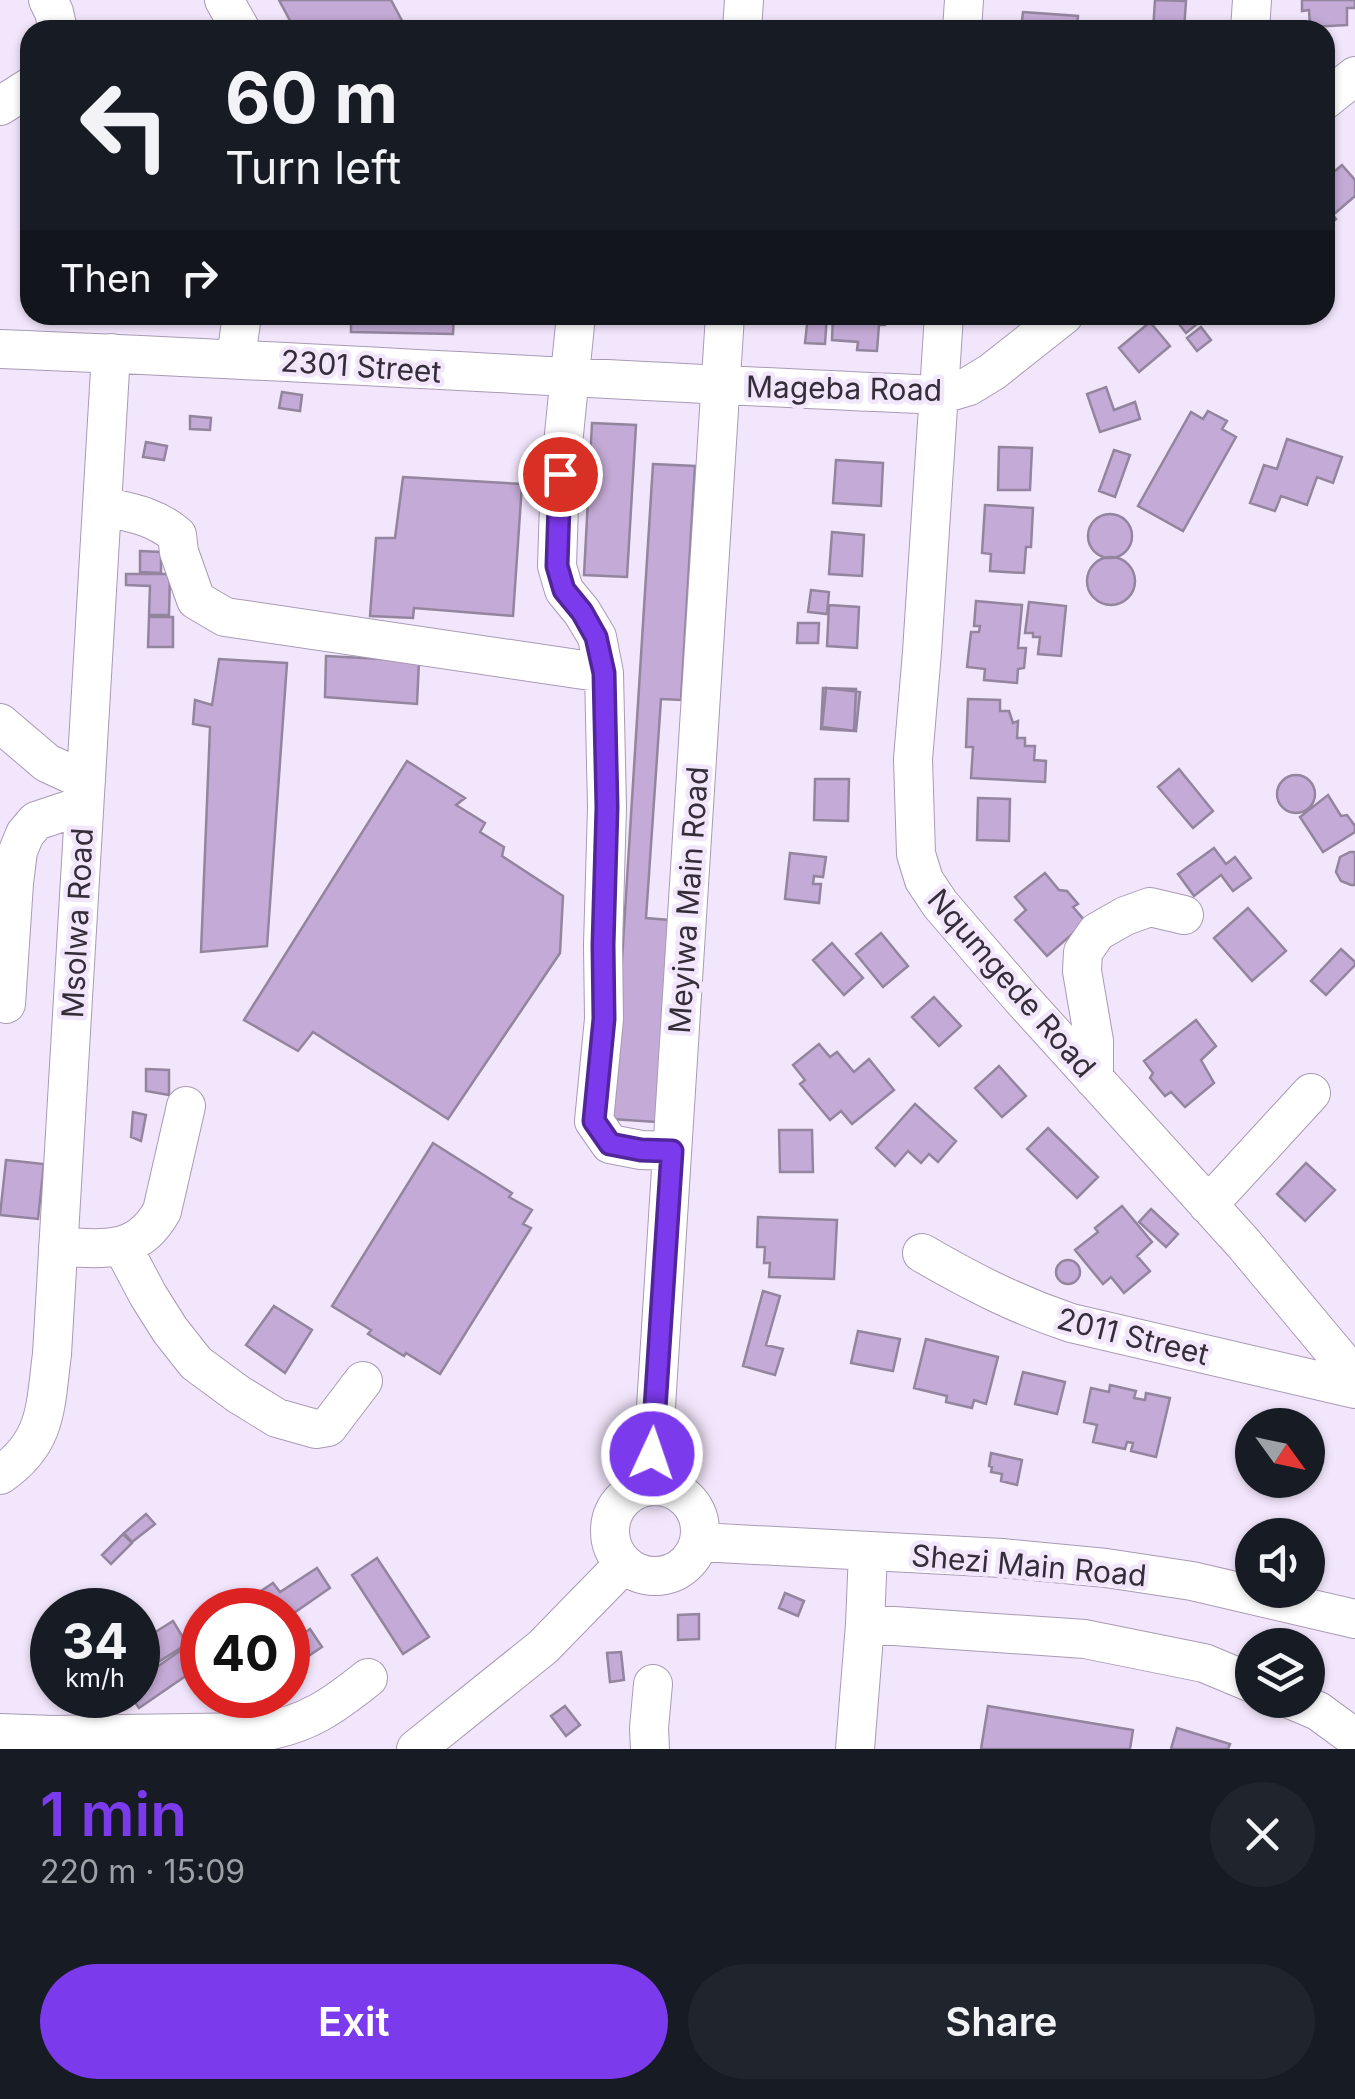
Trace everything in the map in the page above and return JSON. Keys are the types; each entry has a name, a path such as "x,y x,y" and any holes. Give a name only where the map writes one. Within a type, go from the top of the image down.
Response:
{"street":[{"path":"1335,92 1355,76"},
{"path":"236,358 241,325"},
{"path":"575,325 560,474 557,566 564,590 596,637 604,673 604,1019 594,1121 610,1144 672,1151"},
{"name":"Meyiwa Main Road","path":"651,1486 724,325"},
{"name":"Nqumgede Road","path":"943,325 912,759 916,854 924,880 940,904 1355,1377"},
{"name":"Mageba Road","path":"721,386 939,396 969,386 992,372 1051,325"},
{"name":"2301 Street","path":"0,349 236,358 721,386"},
{"name":"Msolwa Road","path":"0,1475 25,1456 40,1430 52,1354 112,353"},
{"path":"102,506 162,522 176,535 196,600 225,617 604,673"},
{"path":"0,723 85,793 36,821 24,834 18,850 6,1004"},
{"path":"1094,1079 1094,1041 1082,970 1083,952 1097,932 1150,906 1184,915"},
{"path":"1208,1205 1311,1093"},
{"path":"58,1247 122,1246 140,1239 154,1227 162,1212 186,1106"},
{"path":"122,1246 170,1330 196,1363 277,1418 316,1430 328,1427 364,1381"},
{"name":"2011 Street","path":"922,1253 982,1287 1056,1318 1355,1389"},
{"path":"651,1486 665,1486 690,1501 700,1528 692,1556 682,1567 653,1576 624,1564 611,1538 610,1524 624,1498 651,1486"},
{"name":"Shezi Main Road","path":"698,1542 1002,1558 1106,1568 1192,1582 1355,1619"},
{"path":"856,1749 868,1552"},
{"path":"416,1749 543,1646 624,1564"},
{"path":"866,1624 1084,1639 1204,1663 1235,1677"},
{"path":"0,1733 53,1736 262,1732 287,1728 311,1718 368,1678"},
{"path":"650,1749 654,1684"},
{"path":"1325,1715 1355,1738"}],"building":[{"path":"279,0 391,0 402,20 290,20"},
{"path":"1155,0 1186,1 1185,20 1154,20"},
{"path":"1302,0 1355,0 1355,8 1347,8 1347,25 1335,26 1335,20 1310,20 1309,10 1302,11"},
{"path":"1023,12 1078,16 1078,20 1022,20"},
{"path":"1342,165 1355,180 1355,196 1335,213 1335,171"},
{"path":"351,325 453,325 453,334 351,332"},
{"path":"807,325 826,325 825,344 805,343"},
{"path":"833,325 879,325 877,351 857,350 858,342 832,340"},
{"path":"1146,325 1152,325 1170,346 1139,372 1119,348"},
{"path":"1180,325 1196,325 1186,333"},
{"path":"1201,327 1211,340 1197,351 1187,338"},
{"path":"1106,387 1114,410 1135,402 1140,419 1100,432 1087,394"},
{"path":"282,392 302,395 300,411 279,408"},
{"path":"1208,411 1227,421 1222,429 1236,437 1183,531 1138,506 1191,412 1203,419"},
{"path":"190,416 211,418 210,430 190,429"},
{"path":"592,423 636,425 627,577 584,575"},
{"path":"1287,439 1342,457 1333,483 1317,477 1307,505 1281,496 1275,511 1250,503 1264,465 1277,469"},
{"path":"146,442 167,446 164,460 143,457"},
{"path":"999,447 1032,448 1030,490 998,490"},
{"path":"1114,450 1130,455 1115,497 1099,491"},
{"path":"836,460 883,463 881,506 833,503"},
{"path":"653,464 695,466 681,700 661,699 646,918 669,920 656,1122 612,1119"},
{"path":"403,477 522,484 513,616 414,608 413,618 370,616 376,538 395,538"},
{"path":"985,505 1033,508 1031,547 1026,547 1024,573 990,571 991,554 982,553"},
{"path":"1110,514 1126,520 1132,536 1126,552 1110,558 1094,552 1088,536 1094,520"},
{"path":"832,532 864,535 862,576 829,574"},
{"path":"140,551 161,552 161,573 140,572"},
{"path":"1111,557 1128,564 1135,581 1128,598 1111,605 1094,598 1087,581 1094,564"},
{"path":"126,574 170,574 169,615 149,615 150,586 126,585"},
{"path":"811,590 829,592 827,614 808,612"},
{"path":"976,601 1022,605 1018,648 1026,648 1024,668 1018,669 1017,683 984,680 985,669 967,667 971,632 979,632 980,626 974,626"},
{"path":"1029,602 1066,606 1061,656 1038,654 1040,637 1025,633"},
{"path":"829,605 859,607 857,648 827,646"},
{"path":"149,617 173,617 173,647 148,647"},
{"path":"798,623 819,623 818,643 797,643"},
{"path":"326,656 419,661 417,704 325,697"},
{"path":"219,659 287,663 267,946 201,952 210,727 193,724 195,700 212,705"},
{"path":"823,688 856,689 854,731 821,729"},
{"path":"826,688 860,692 856,731 822,727"},
{"path":"968,699 1000,700 1000,711 1009,711 1013,723 1018,721 1017,738 1025,738 1025,746 1035,746 1034,760 1046,761 1045,782 971,778 973,747 966,747"},
{"path":"407,761 465,798 456,805 485,823 480,832 504,847 502,856 563,896 560,953 448,1119 313,1032 298,1051 244,1020"},
{"path":"1179,769 1213,811 1193,828 1158,787"},
{"path":"1296,775 1309,781 1315,794 1309,807 1296,813 1283,807 1277,794 1283,781"},
{"path":"815,779 849,779 848,821 814,820"},
{"path":"1328,795 1341,816 1347,815 1355,832 1323,852 1300,817"},
{"path":"978,798 1010,799 1009,841 977,840"},
{"path":"1214,848 1226,864 1235,857 1251,878 1233,891 1221,875 1194,896 1178,874"},
{"path":"1355,852 1355,885 1341,881 1336,872 1340,857"},
{"path":"790,853 826,857 823,877 814,876 813,884 821,884 819,903 785,899"},
{"path":"1045,873 1078,904 1073,907 1086,922 1047,956 1015,920 1026,910 1015,897"},
{"path":"1248,908 1286,951 1252,981 1214,938"},
{"path":"881,933 908,966 883,987 856,954"},
{"path":"832,943 863,978 844,995 813,960"},
{"path":"1341,949 1355,965 1326,995 1311,981"},
{"path":"934,997 961,1026 939,1046 912,1017"},
{"path":"1196,1020 1216,1046 1201,1060 1214,1083 1185,1107 1171,1092 1165,1096 1150,1078 1153,1073 1144,1061"},
{"path":"819,1044 830,1057 837,1052 854,1072 869,1059 894,1090 852,1124 841,1111 830,1120 800,1084 805,1080 793,1065"},
{"path":"999,1066 1026,1096 1002,1117 975,1088"},
{"path":"146,1069 169,1070 169,1095 146,1091"},
{"path":"915,1104 956,1141 938,1162 929,1154 921,1163 908,1151 895,1166 876,1148"},
{"path":"133,1112 146,1115 141,1141 131,1137"},
{"path":"1048,1128 1098,1177 1077,1198 1027,1149"},
{"path":"779,1130 812,1130 813,1172 780,1172"},
{"path":"433,1143 532,1210 523,1224 531,1228 440,1374 368,1334 371,1330 332,1306"},
{"path":"6,1160 44,1164 38,1219 0,1215"},
{"path":"1306,1163 1335,1190 1305,1221 1277,1194"},
{"path":"1122,1206 1152,1242 1137,1256 1150,1271 1124,1293 1111,1277 1103,1284 1075,1250"},
{"path":"1151,1209 1178,1234 1166,1247 1139,1222"},
{"path":"758,1217 837,1220 834,1279 769,1277 770,1263 764,1263 765,1247 757,1247"},
{"path":"1068,1260 1080,1272 1068,1284 1056,1272"},
{"path":"763,1291 780,1296 766,1345 783,1349 775,1375 743,1366"},
{"path":"274,1306 312,1330 285,1373 246,1345"},
{"path":"858,1331 900,1339 893,1371 851,1363"},
{"path":"926,1339 998,1357 986,1404 974,1400 972,1408 946,1402 947,1396 914,1388"},
{"path":"1023,1372 1065,1382 1057,1414 1015,1404"},
{"path":"1110,1385 1136,1391 1134,1398 1145,1400 1146,1393 1170,1398 1156,1457 1131,1451 1133,1443 1127,1442 1125,1449 1093,1442 1097,1425 1084,1422 1091,1388 1109,1392"},
{"path":"991,1453 1022,1460 1017,1485 1001,1481 1002,1474 991,1472"},
{"path":"146,1514 155,1524 132,1542 124,1533"},
{"path":"123,1534 132,1543 111,1564 102,1555"},
{"path":"377,1558 429,1637 403,1654 352,1575"},
{"path":"317,1568 330,1588 310,1602 310,1588 286,1588"},
{"path":"785,1593 804,1601 798,1616 779,1608"},
{"path":"699,1614 699,1639 678,1640 678,1615"},
{"path":"173,1621 180,1632 180,1648 160,1661 160,1629"},
{"path":"310,1629 322,1647 310,1655"},
{"path":"180,1651 180,1680 160,1694 160,1665"},
{"path":"621,1652 624,1680 610,1682 607,1653"},
{"path":"565,1706 580,1725 566,1736 551,1716"},
{"path":"988,1706 1133,1730 1130,1749 981,1749"},
{"path":"1177,1728 1230,1744 1228,1749 1171,1749"}],"route":[{"path":"560,474 557,566 564,590 596,637 604,673 604,1019 594,1121 610,1144 672,1151 652,1454"}]}
